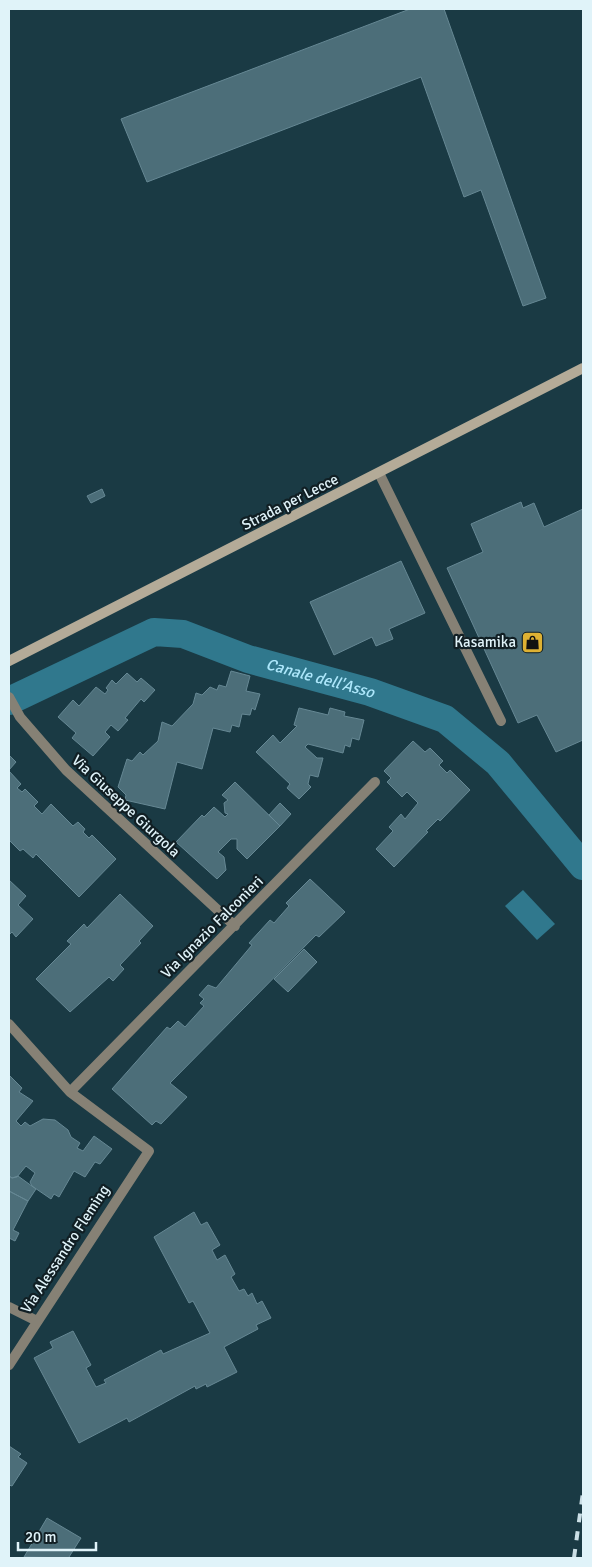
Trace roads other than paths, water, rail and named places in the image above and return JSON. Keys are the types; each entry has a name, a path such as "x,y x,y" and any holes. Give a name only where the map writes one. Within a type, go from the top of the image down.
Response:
{"main road":[{"name":"Strada per Lecce","path":"9,661 583,368"}],"street":[{"path":"379,473 501,721"},
{"name":"Via Giuseppe Giurgola","path":"9,697 20,717 66,770 235,926"},
{"name":"Via Ignazio Falconieri","path":"70,1092 235,926 374,782"},
{"path":"9,1024 70,1092"},
{"name":"Via Alessandro Fleming","path":"9,1365 149,1151 70,1092"},
{"path":"9,1307 37,1321"}],"water":[{"path":"523,890 555,924 537,940 505,906"}],"waterway":[{"name":"Canale dell'Asso","path":"9,701 154,632 183,634 248,659 370,692 445,719 498,763 583,866"}],"railway":[{"path":"574,1558 583,1492"}],"place":[{"name":"Kasamika","path":"532,642"}]}
